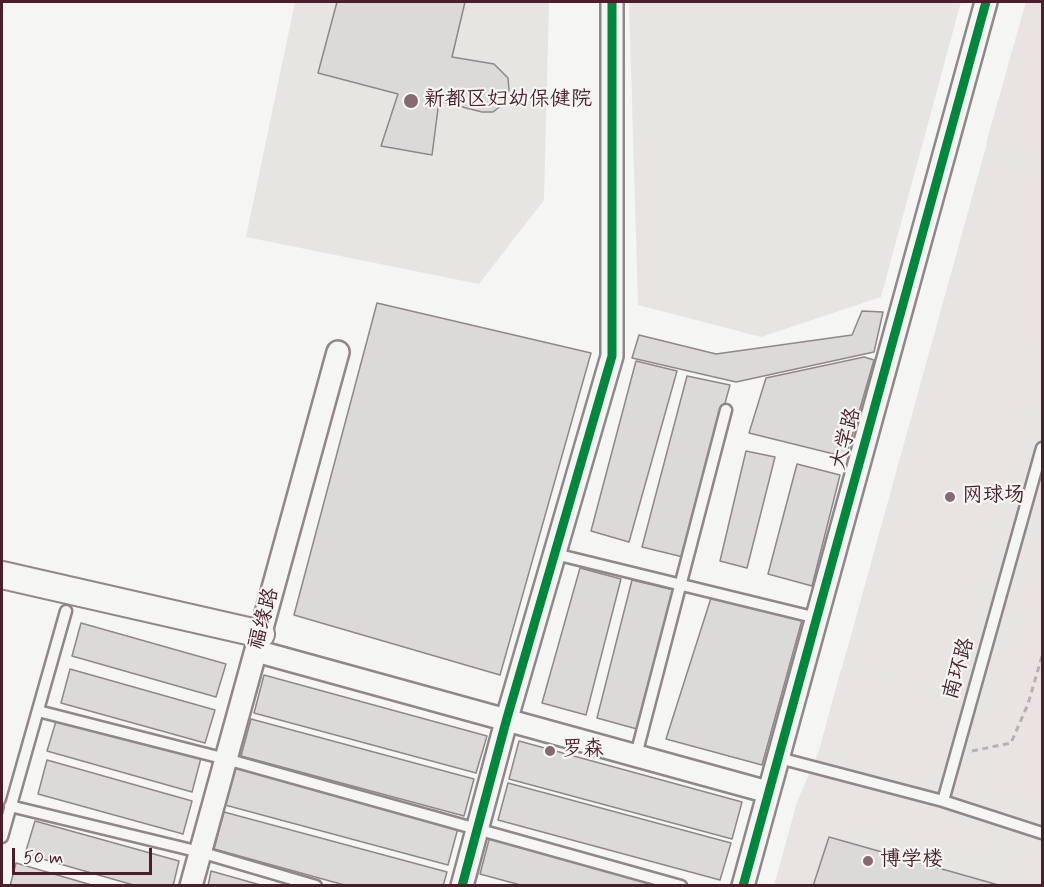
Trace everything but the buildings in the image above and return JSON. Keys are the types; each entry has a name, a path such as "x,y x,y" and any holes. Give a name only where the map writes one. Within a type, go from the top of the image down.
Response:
{"street":[{"path":"462,885 507,718 612,356 612,2"},
{"name":"大学路","path":"743,885 986,2"},
{"name":"福缘路","path":"191,885 338,352"},
{"path":"2,575 258,642 636,756 768,792"}],"lane":[{"path":"636,756 726,410"},
{"name":"南环路","path":"943,801 1042,448"},
{"path":"555,554 817,618"},
{"path":"2,837 66,611"},
{"path":"38,711 226,759 681,885"},
{"path":"778,758 943,801 1042,833"},
{"path":"10,806 200,852 316,885"}],"path":[{"path":"956,754 1011,743 1028,704 1042,656"}],"shaded area":[{"name":"新都区妇幼保健院","path":"295,2 549,2 544,200 479,284 246,237"},
{"path":"629,2 961,2 881,297 761,337 638,305"},
{"path":"1026,2 1042,2 1042,885 774,886 797,802 819,751"},
{"path":"1026,2 1042,2 1042,157 986,143"},
{"name":"网球场","path":"989,163 1042,177 1042,328 943,692 860,665"},
{"path":"1042,517 1042,808 979,783 983,756"},
{"path":"841,669 959,704 943,760 933,776 914,779 819,751"},
{"path":"816,761 984,838 976,852 835,819 813,885 774,886"},
{"path":"1014,850 1042,858 1042,885 1034,885 1010,860"}],"cycle path":[{"path":"462,886 507,718 612,356 612,2"},
{"path":"743,886 986,2"}],"place":[{"name":"新都区妇幼保健院","path":"411,101"},
{"name":"网球场","path":"950,497"},
{"name":"罗森","path":"550,751"},
{"name":"博学楼","path":"868,861"}]}
